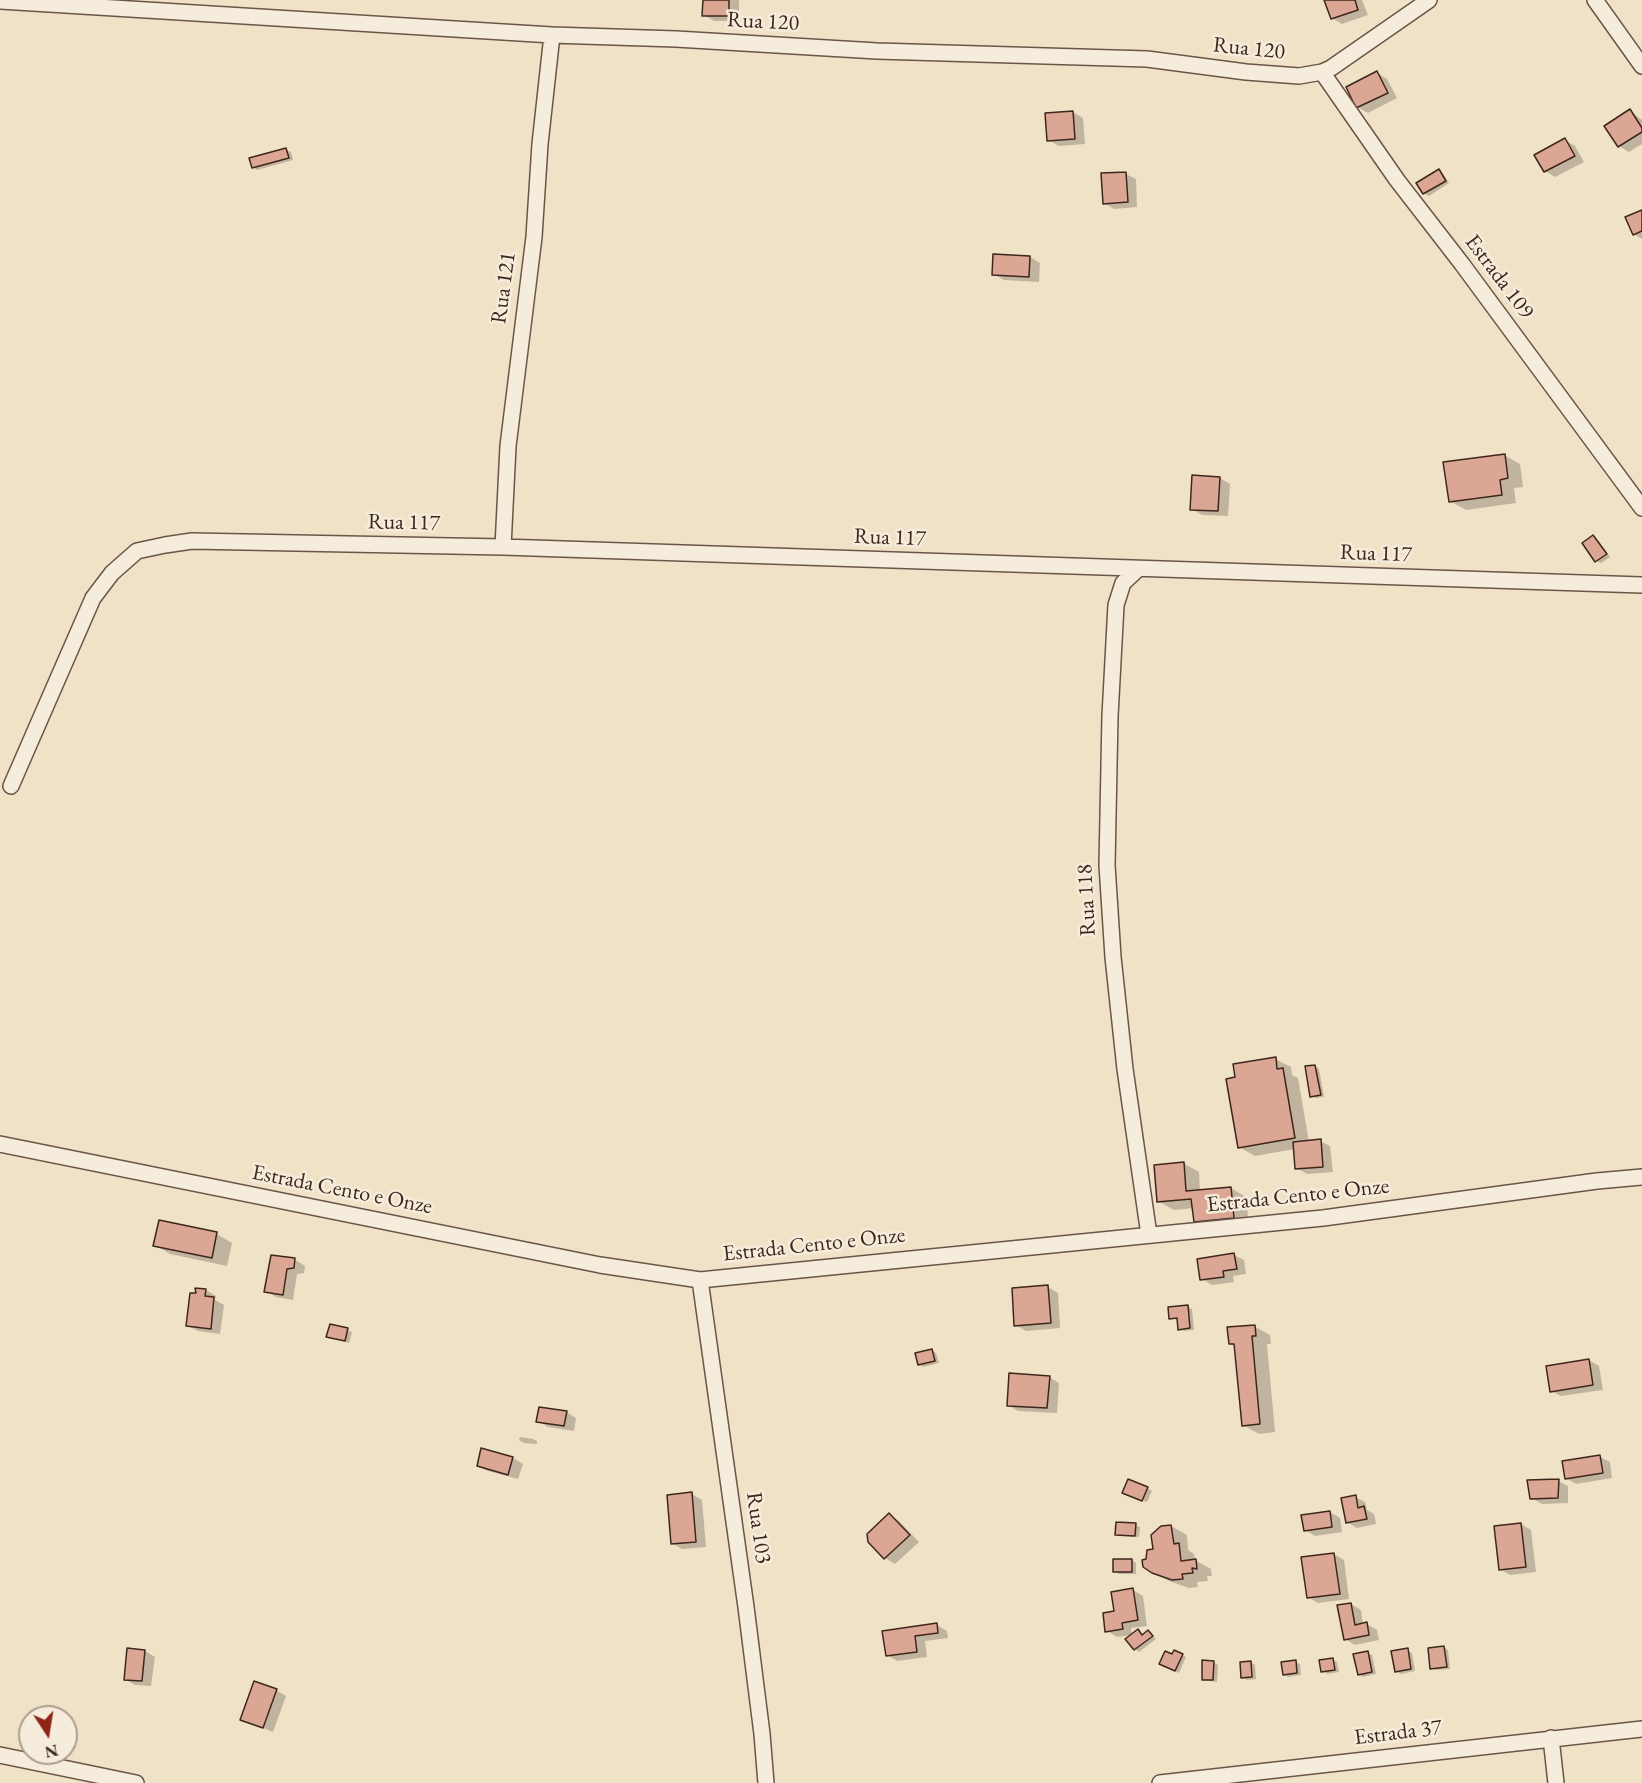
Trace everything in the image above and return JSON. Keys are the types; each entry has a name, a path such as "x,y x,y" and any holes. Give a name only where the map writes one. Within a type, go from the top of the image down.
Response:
{"street":[{"name":"Rua 120","path":"0,1 552,35 676,39 877,51 1147,59 1246,72 1299,76 1322,72 1429,0"},
{"path":"1595,0 1642,66"},
{"name":"Rua 121","path":"503,546 508,446 534,237 540,144 552,35"},
{"name":"Estrada 109","path":"1322,72 1397,180 1462,264 1642,508"},
{"name":"Rua 117","path":"11,786 93,598 112,573 137,551 192,542 503,546 1642,585"},
{"name":"Rua 118","path":"1138,569 1123,583 1116,605 1110,716 1107,865 1118,1010 1134,1144 1149,1235"},
{"name":"Estrada Cento e Onze","path":"0,1144 600,1265 700,1280 1323,1218 1642,1177"},
{"name":"Rua 103","path":"700,1280 748,1619 765,1783"},
{"name":"Estrada 37","path":"1160,1783 1285,1776 1551,1738 1642,1729"},
{"path":"1551,1738 1556,1783"},
{"path":"0,1755 136,1783"}],"building":[{"path":"703,0 729,0 729,16 702,16"},
{"path":"1324,0 1355,0 1358,10 1331,19"},
{"path":"1377,71 1388,93 1356,108 1346,87"},
{"path":"1630,109 1642,128 1642,132 1618,147 1604,126"},
{"path":"1073,111 1075,139 1047,141 1045,113"},
{"path":"1565,138 1575,156 1544,172 1534,155"},
{"path":"286,148 289,158 252,168 249,158"},
{"path":"1439,169 1446,181 1423,194 1416,183"},
{"path":"1126,172 1128,202 1103,204 1101,173"},
{"path":"1642,210 1642,231 1633,235 1625,217"},
{"path":"993,254 1030,256 1029,277 992,275"},
{"path":"1505,454 1508,478 1500,480 1502,495 1449,502 1443,462"},
{"path":"1192,475 1220,477 1218,511 1190,510"},
{"path":"1593,535 1607,554 1595,562 1582,543"},
{"path":"1276,1057 1277,1069 1283,1068 1295,1138 1238,1148 1226,1079 1235,1077 1233,1064"},
{"path":"1315,1065 1321,1095 1310,1097 1305,1066"},
{"path":"1321,1139 1323,1167 1295,1169 1293,1142"},
{"path":"1184,1162 1186,1191 1231,1187 1234,1218 1194,1222 1191,1199 1157,1202 1154,1165"},
{"path":"159,1220 217,1232 212,1258 153,1246"},
{"path":"1234,1253 1237,1269 1223,1271 1224,1277 1200,1280 1197,1259"},
{"path":"271,1255 295,1258 294,1268 287,1269 283,1295 264,1292"},
{"path":"1048,1285 1051,1323 1014,1326 1012,1288"},
{"path":"195,1288 206,1289 205,1296 214,1297 211,1329 186,1326 190,1293 196,1293"},
{"path":"1188,1305 1190,1328 1178,1330 1177,1318 1169,1319 1168,1307"},
{"path":"330,1324 348,1328 345,1341 326,1337"},
{"path":"1255,1325 1256,1336 1252,1336 1260,1424 1242,1426 1234,1344 1229,1344 1227,1327"},
{"path":"932,1349 935,1361 918,1365 915,1353"},
{"path":"1589,1359 1593,1385 1550,1392 1546,1366"},
{"path":"1009,1373 1050,1376 1047,1408 1007,1406"},
{"path":"539,1407 567,1411 564,1426 536,1422"},
{"path":"481,1448 513,1457 508,1475 477,1466"},
{"path":"1600,1455 1603,1473 1565,1479 1562,1461"},
{"path":"1128,1479 1148,1487 1142,1501 1122,1493"},
{"path":"1559,1479 1558,1498 1530,1499 1527,1480"},
{"path":"692,1492 696,1542 671,1544 667,1495"},
{"path":"1356,1495 1358,1508 1364,1506 1367,1519 1346,1523 1341,1498"},
{"path":"1330,1511 1332,1527 1304,1531 1301,1515"},
{"path":"889,1513 910,1535 884,1559 868,1542 867,1534"},
{"path":"1116,1522 1136,1523 1135,1536 1115,1535"},
{"path":"1521,1523 1526,1567 1499,1570 1494,1526"},
{"path":"1171,1525 1174,1544 1179,1543 1181,1561 1196,1559 1197,1569 1192,1568 1193,1573 1182,1574 1183,1579 1172,1580 1143,1567 1142,1560 1146,1559 1147,1550 1153,1549 1151,1535 1161,1526"},
{"path":"1334,1553 1340,1594 1307,1598 1301,1557"},
{"path":"1113,1559 1132,1559 1132,1572 1113,1572"},
{"path":"1133,1588 1138,1620 1122,1623 1123,1629 1105,1632 1103,1613 1114,1611 1111,1592"},
{"path":"1351,1603 1355,1625 1367,1622 1369,1635 1344,1640 1337,1605"},
{"path":"937,1623 938,1633 915,1636 917,1652 886,1656 882,1631"},
{"path":"1138,1629 1142,1635 1148,1630 1153,1636 1134,1650 1125,1639"},
{"path":"1444,1646 1447,1667 1430,1669 1428,1648"},
{"path":"127,1648 145,1650 142,1681 124,1680"},
{"path":"1408,1648 1411,1669 1395,1672 1391,1651"},
{"path":"1174,1650 1183,1654 1175,1671 1159,1664 1165,1651 1172,1654"},
{"path":"1368,1651 1372,1672 1358,1675 1353,1654"},
{"path":"1333,1658 1335,1670 1321,1672 1319,1660"},
{"path":"1202,1660 1214,1661 1213,1680 1202,1680"},
{"path":"1296,1660 1297,1673 1283,1675 1281,1662"},
{"path":"1251,1661 1252,1677 1241,1678 1240,1662"},
{"path":"254,1681 277,1689 263,1728 240,1720"}]}
